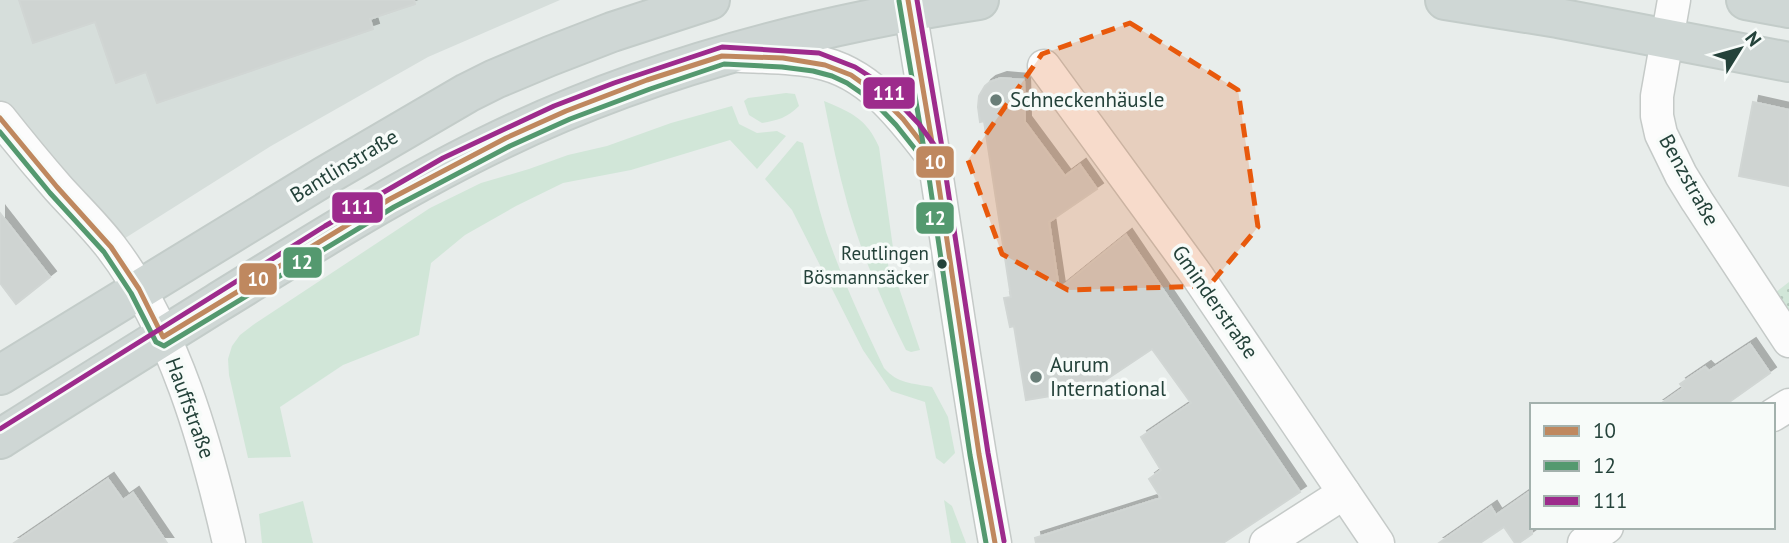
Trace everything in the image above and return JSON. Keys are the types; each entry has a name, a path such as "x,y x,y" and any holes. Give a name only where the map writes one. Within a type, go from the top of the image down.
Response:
{"main road":[{"name":"Bantlinstraße","path":"0,375 325,176 477,89 612,32 710,0"},
{"path":"0,439 330,233 447,166 557,114 724,55 909,5 979,0"},
{"path":"1445,0 1789,61"},
{"path":"1746,0 1789,8"}],"street":[{"name":"Benzstraße","path":"1674,0 1657,96 1661,134 1697,201 1789,341"},
{"path":"909,5 995,543"},
{"path":"724,55 817,62 851,75 872,88 890,106 935,160"},
{"name":"Gminderstraße","path":"1044,66 1196,274 1378,543"},
{"name":"Hauffstraße","path":"0,118 111,247 139,289 163,337 200,433 229,543"},
{"path":"1266,543 1344,493"},
{"path":"1584,543 1604,529"}],"highlighted area":[{"path":"1130,23 1238,90 1258,227 1209,286 1068,290 1002,254 968,160 1042,54"}],"shaded area":[{"path":"0,0 560,0 428,57 271,146 111,247 0,118"}],"green space":[{"path":"795,94 799,106 786,116 762,123 749,115 744,101 748,98"},
{"path":"824,101 863,123 879,147 894,255 887,256 891,286 898,285 920,350 906,350 866,261 844,193"},
{"path":"732,106 739,124 757,133 777,131 786,136 757,169 730,140 631,170 563,183 516,206 465,235 431,263 419,335 343,365 280,407 291,457 248,458 229,375 228,359 232,346 240,335 253,325 430,208 481,183"},
{"path":"797,141 803,143 826,232 839,267 884,368 900,380 932,387 948,417 955,453 944,464 936,458 925,402 891,391 863,350 792,210 765,179"},
{"path":"1789,282 1789,341 1763,302"},
{"path":"944,500 952,506 966,543 951,543"},
{"path":"303,501 313,543 262,543 259,514"}],"building":[{"path":"19,0 414,0 415,4 370,19 373,29 157,103 146,72 116,83 95,22 33,43"},
{"path":"1001,78 1024,80 1025,122 1065,176 1080,165 1097,189 1049,222 1059,289 1126,235 1300,492 1223,543 1036,543 1035,538 1161,498 1149,479 1161,470 1141,437 1191,403 1152,349 1092,389 1026,400 1014,326 1010,327 1004,298 1011,297 984,121 980,122 978,107 979,96 985,86"},
{"path":"1753,102 1789,110 1789,186 1739,176"},
{"path":"0,213 50,277 16,304 0,283"},
{"path":"1750,344 1770,373 1728,403 1662,403 1683,388 1680,384 1705,367 1709,371"},
{"path":"108,479 123,500 133,493 167,543 14,543"},
{"path":"1530,491 1532,534 1519,543 1515,543 1504,527 1480,543 1439,543 1491,507 1496,515"}],"transit line":[{"name":"10","path":"908,0 936,166"},
{"name":"111","path":"917,0 945,165"},
{"name":"12","path":"899,1 927,167"},
{"name":"111","path":"0,429 325,226 443,158 554,106 722,47 819,53 855,67 877,81 919,124 943,157 1004,541"},
{"name":"10","path":"0,118 111,247 139,289 163,337 390,199 506,138 566,111 647,80 722,56 783,58 825,65 851,75 879,95 903,119 935,160 995,543"},
{"name":"12","path":"0,132 50,193 104,252 131,293 156,342 164,346 394,207 510,146 570,119 724,64 782,67 832,76 873,101 927,164 970,455 986,543"}],"place":[{"name":"Schneckenhäusle","path":"996,100"},
{"name":"Reutlingen Bösmannsäcker","path":"942,264"},
{"name":"Aurum International","path":"1036,377"}]}
